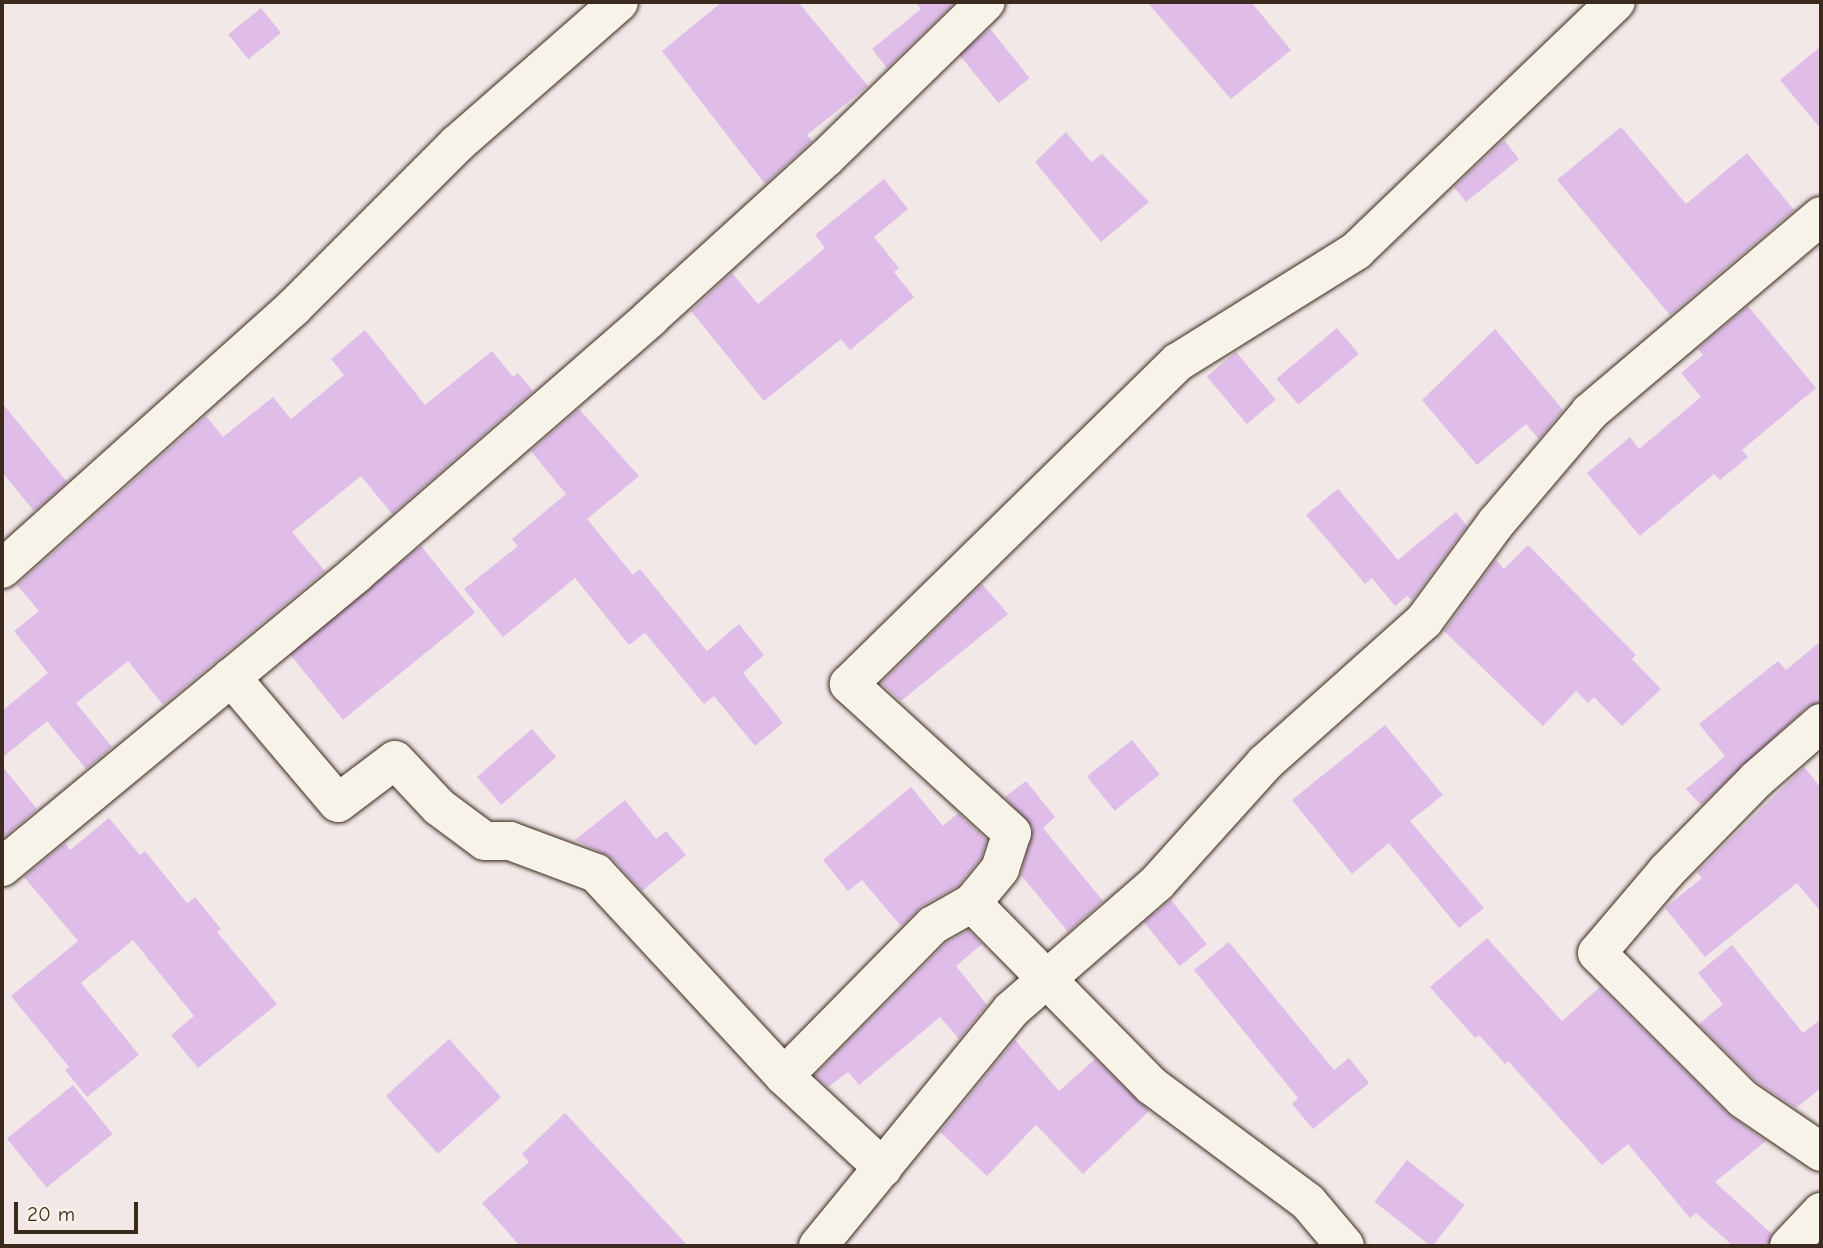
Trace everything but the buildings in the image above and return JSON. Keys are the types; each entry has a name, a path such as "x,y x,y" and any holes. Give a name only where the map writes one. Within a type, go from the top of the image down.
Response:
{"street":[{"path":"2,569 294,307 457,144 619,2"},
{"path":"2,867 231,677 650,318 826,158 986,2"},
{"path":"784,1076 933,925 972,903 1000,869 1012,833 849,684 1178,362 1356,251 1616,2"},
{"path":"818,1246 1011,1010 1157,883 1265,763 1424,621 1496,523 1590,412 1821,216"},
{"path":"231,677 338,803 396,760 439,807 485,841 510,841 596,873 784,1076 883,1168"},
{"path":"1821,723 1756,780 1666,872 1597,953 1743,1099 1821,1152"},
{"path":"972,903 1045,981 1153,1086 1308,1202 1345,1246"},
{"path":"1789,1246 1821,1212"}]}
